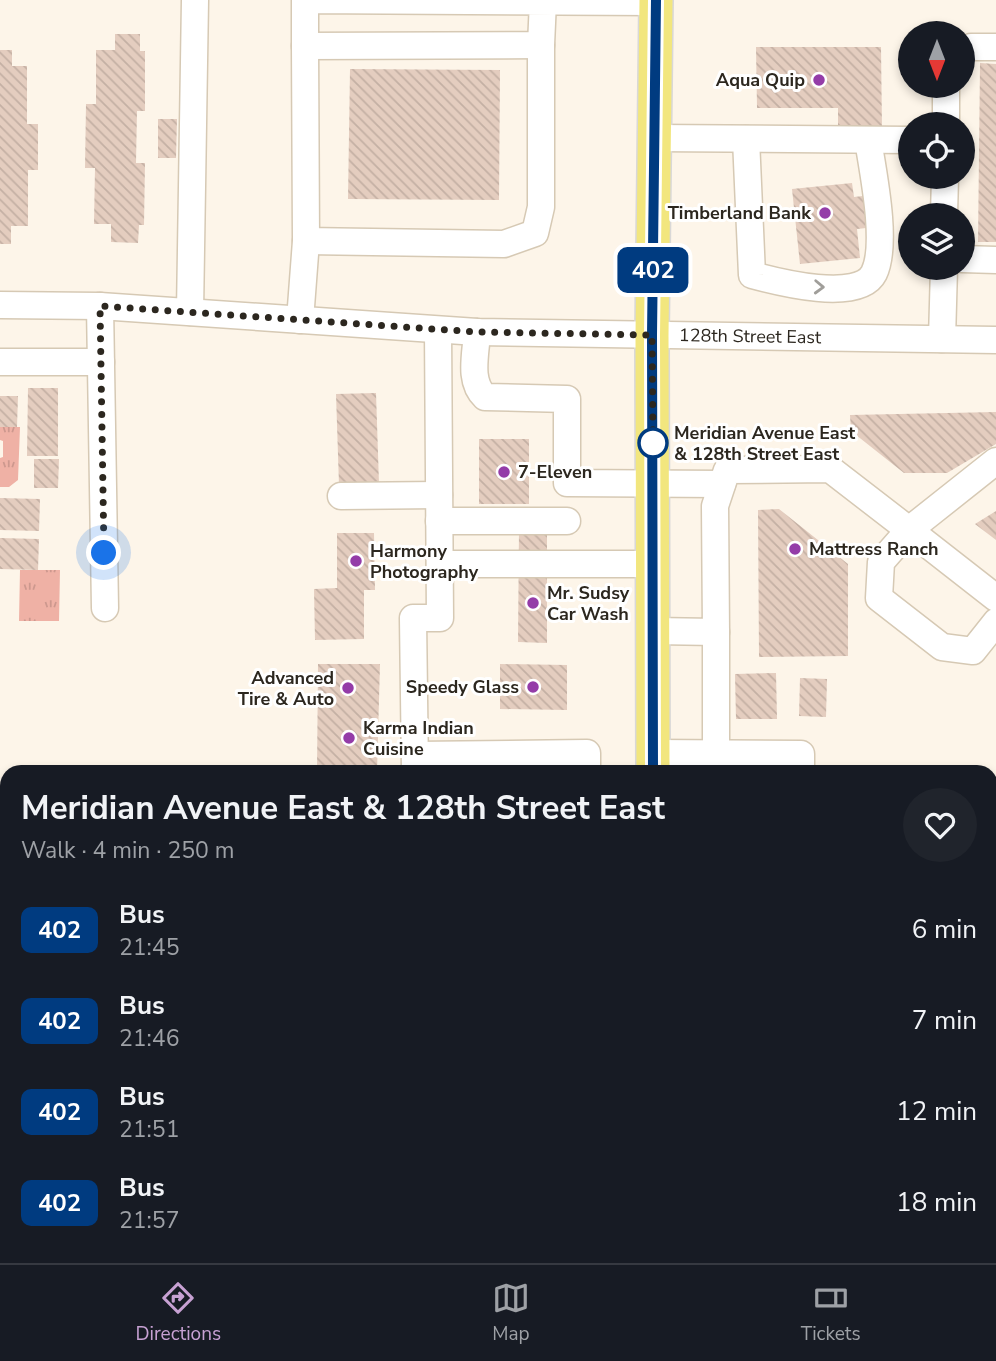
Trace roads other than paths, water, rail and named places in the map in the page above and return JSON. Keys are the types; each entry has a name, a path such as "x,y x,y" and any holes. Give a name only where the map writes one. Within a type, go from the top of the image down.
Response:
{"main road":[{"path":"653,763 652,335 656,1"}],"street":[{"path":"190,312 195,0"},
{"path":"300,320 306,241 305,0 656,1"},
{"path":"306,241 504,244 535,233 541,207 541,46 560,1"},
{"path":"305,46 541,46"},
{"path":"975,47 996,47"},
{"path":"654,138 898,140"},
{"path":"746,139 752,275 783,284 820,288 859,286 873,274 880,243 868,140"},
{"path":"975,259 996,260"},
{"path":"943,339 944,280"},
{"name":"128th Street East","path":"0,304 100,306 477,332 996,340"},
{"path":"100,306 105,608"},
{"path":"438,330 440,618 413,618 415,763 587,753 587,765"},
{"path":"477,332 474,382 485,397 567,399 567,564"},
{"path":"0,362 101,362"},
{"path":"996,461 909,530 881,562 879,598 942,647 973,651 996,622"},
{"path":"716,754 715,506 727,470 830,469 996,598"},
{"path":"567,483 722,484"},
{"path":"341,496 567,521"},
{"path":"440,564 653,564"},
{"path":"654,631 716,632"},
{"path":"653,763 716,754 801,754 801,765"}],"place":[{"name":"Aqua Quip","path":"819,80"},
{"name":"Timberland Bank","path":"825,213"},
{"name":"Meridian Avenue East & 128th Street East","path":"653,443"},
{"name":"7-Eleven","path":"504,472"},
{"name":"Mattress Ranch","path":"795,549"},
{"name":"Harmony Photography","path":"356,561"},
{"name":"Mr. Sudsy Car Wash","path":"533,603"},
{"name":"Speedy Glass","path":"533,687"},
{"name":"Advanced Tire & Auto","path":"348,688"},
{"name":"Karma Indian Cuisine","path":"349,738"}]}
